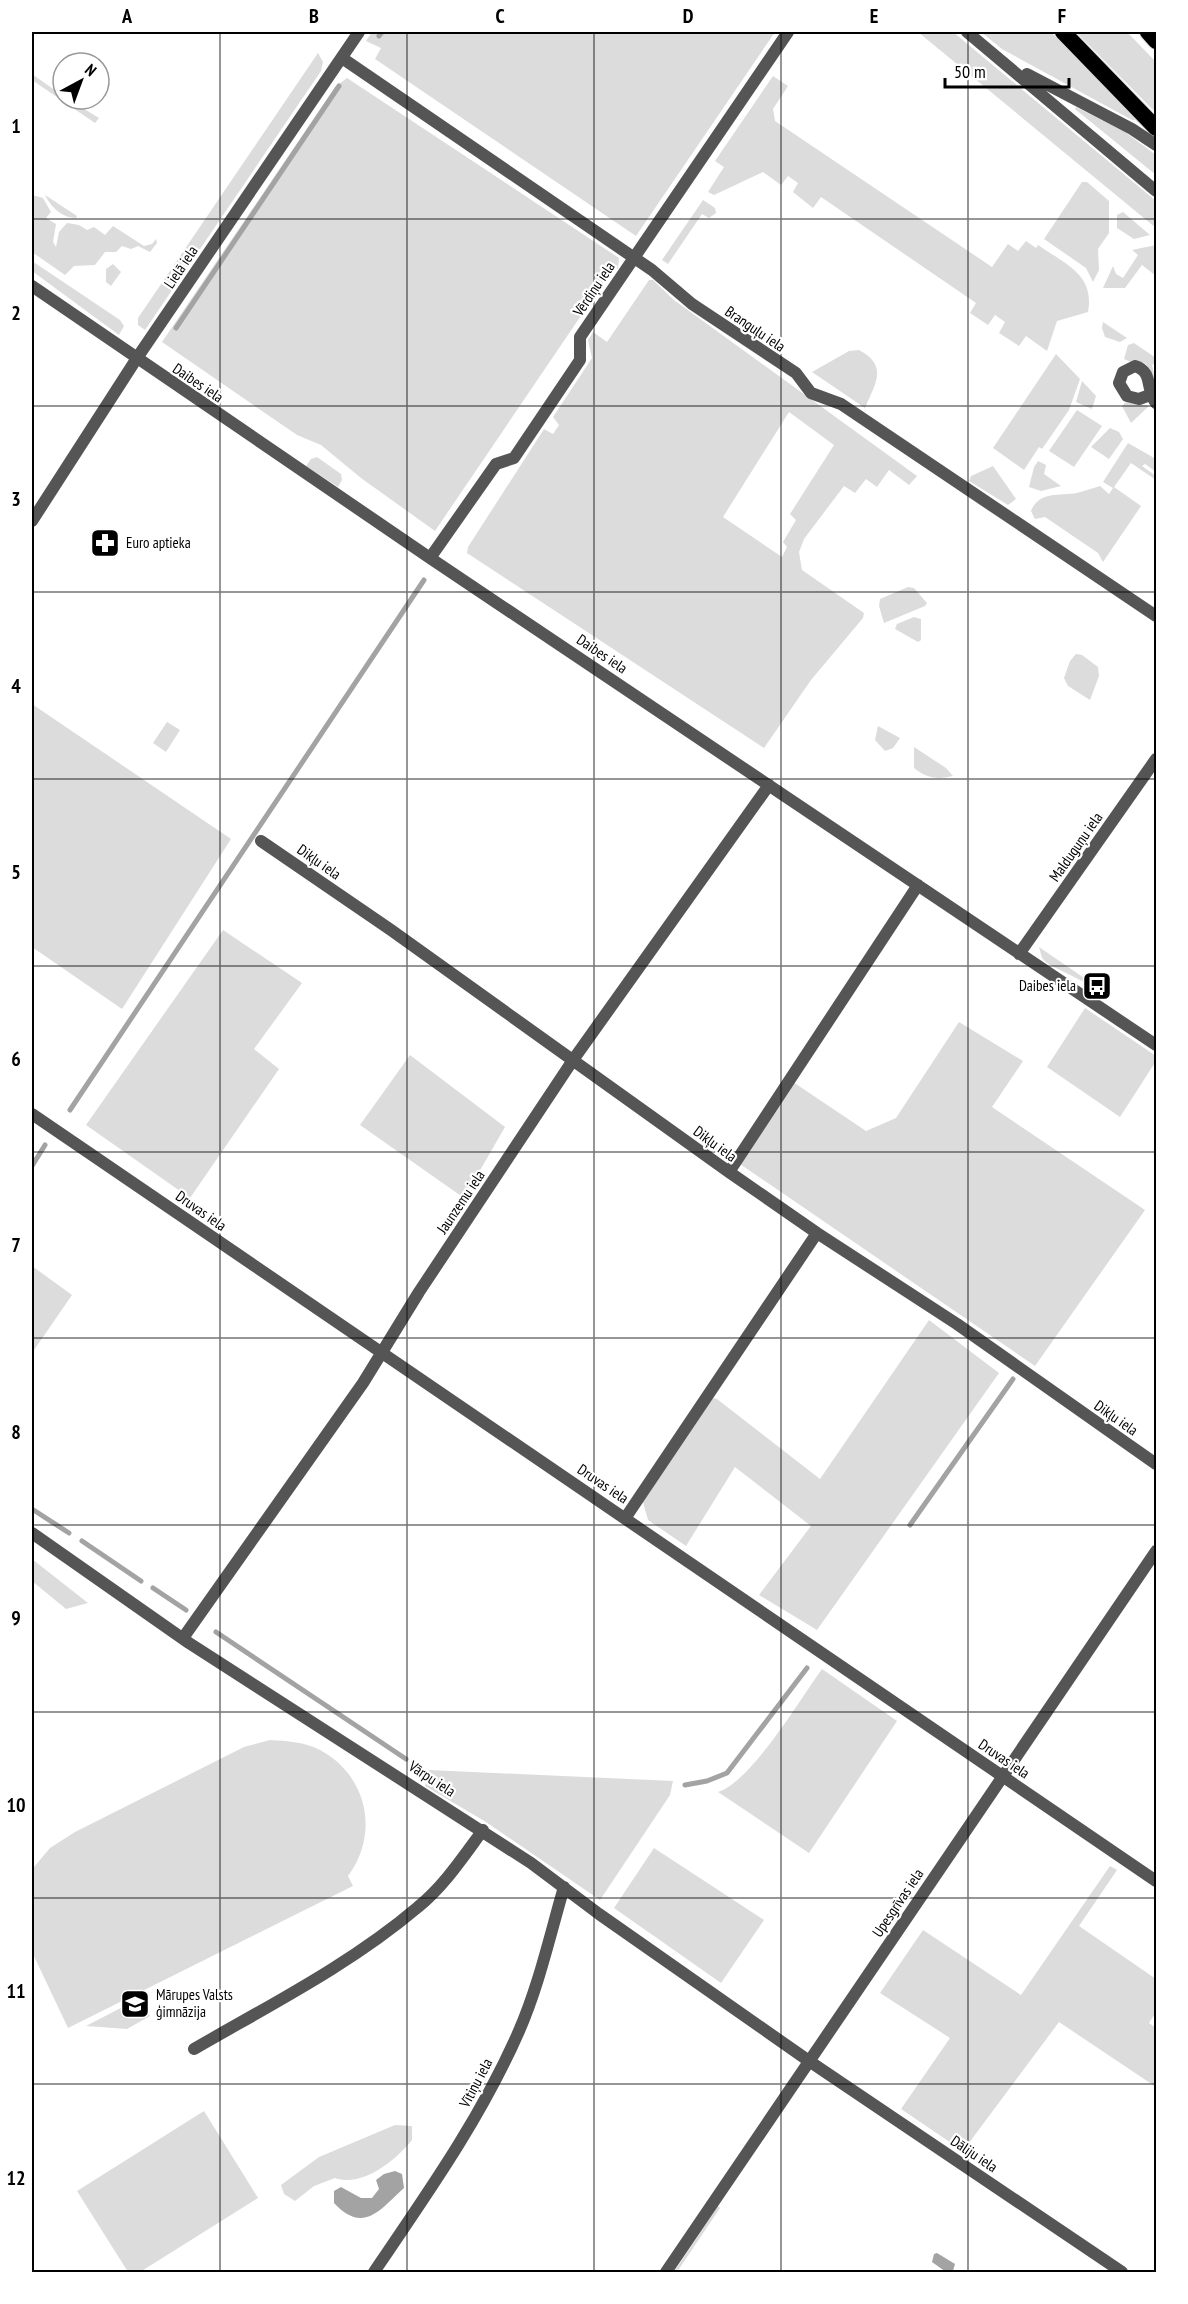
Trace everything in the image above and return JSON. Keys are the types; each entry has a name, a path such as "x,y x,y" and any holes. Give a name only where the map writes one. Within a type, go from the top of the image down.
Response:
{"highway":[{"path":"1063,32 1156,128"},
{"path":"1148,32 1156,41"}],"street":[{"name":"Lielā iela","path":"32,521 137,358 360,32"},
{"name":"Vērdiņu iela","path":"430,558 496,464 514,458 580,360 580,337 788,32"},
{"path":"967,32 1156,191"},
{"name":"Branguļu iela","path":"342,58 665,279 692,304 796,374 811,393 841,404 1156,616"},
{"path":"1002,61 1132,129 1156,145"},
{"name":"Daibes iela","path":"32,285 430,558 1156,1045"},
{"name":"Malduguņu iela","path":"1019,954 1156,759"},
{"name":"Jaunzemu iela","path":"183,1638 381,1354 573,1060 769,785"},
{"name":"Dikļu iela","path":"261,841 729,1172 817,1233 957,1323 1156,1464"},
{"path":"729,1172 918,885"},
{"name":"Druvas iela","path":"32,1114 381,1354 626,1517 1156,1881"},
{"path":"626,1517 817,1233"},
{"name":"Vārpu iela","path":"32,1533 183,1638 483,1830 809,2061"},
{"name":"Upesgrīvas iela","path":"666,2272 1156,1551"},
{"path":"194,2049 348,1959 419,1907 447,1879 483,1830"},
{"name":"Vītiņu iela","path":"374,2272 449,2163 489,2094 531,1999 564,1887"},
{"name":"Dāliju iela","path":"809,2061 1122,2272"}],"shaded area":[{"path":"372,32 775,32 636,236 375,59 381,48 366,41"},
{"path":"918,32 953,32 1156,201 1156,228"},
{"path":"981,32 1051,32 1137,120 1132,120 1002,49"},
{"path":"1076,32 1127,32 1156,62 1156,113"},
{"path":"318,53 323,62 321,71 145,330 138,325 138,318"},
{"path":"32,74 51,87 51,93 32,80"},
{"path":"773,76 788,86 773,109 775,121 992,267 1008,244 1018,251 1026,241 1036,248 1038,245 1076,271 1082,279 1089,299 1088,312 1057,321 1047,351 1026,336 1019,346 999,333 1005,322 995,315 988,325 970,313 976,303 821,197 813,208 793,192 798,183 788,176 781,185 763,172 714,195 708,192 724,167 715,161"},
{"path":"347,78 619,258 618,269 614,267 435,531 361,478 321,445 297,435 162,342 335,87"},
{"path":"1076,107 1125,132 1156,155 1156,175 1075,109"},
{"path":"77,111 88,111 99,118 95,123"},
{"path":"1082,182 1087,182 1109,201 1109,233 1098,249 1099,270 1093,282 1086,268 1044,239"},
{"path":"32,195 43,198 51,212 46,218 56,224 53,242 56,247 59,232 67,223 79,225 87,230 94,227 105,235 113,226 144,246 152,244 156,239 157,243 150,252 138,246 131,249 122,246 116,252 105,252 95,265 74,266 65,275 32,252"},
{"path":"45,195 77,216 76,218 57,211"},
{"path":"703,200 715,208 716,213 709,218 702,214 668,264 662,260"},
{"path":"1123,212 1150,235 1134,239 1117,228 1117,215"},
{"path":"1156,245 1156,276 1142,265 1125,288 1103,288 1113,266 1116,274 1123,278 1138,255 1132,250"},
{"path":"32,261 120,320 124,326 119,335 32,271"},
{"path":"113,264 121,272 111,286 106,282 106,269"},
{"path":"649,280 653,280 674,300 917,476 909,485 889,470 877,487 866,479 855,493 844,486 804,539 799,552 802,570 864,613 863,618 811,680 764,748 467,553 468,547 544,429 553,434 559,425 553,417 592,358 588,340 593,332 607,342","holes":["789,412 834,445 790,514 796,520 783,542 787,547 782,557 723,517"]},
{"path":"1103,322 1127,338 1120,342 1105,337"},
{"path":"1134,343 1156,358 1156,363 1152,365 1156,382 1145,364 1124,359 1128,345"},
{"path":"859,350 874,362 877,369 875,383 865,408 812,372 849,351"},
{"path":"1056,354 1080,379 1069,410 1042,449 1039,447 1024,470 993,448"},
{"path":"1082,381 1096,396 1092,409 1076,402"},
{"path":"1126,402 1149,406 1131,423 1122,406"},
{"path":"1077,410 1102,426 1074,467 1049,451"},
{"path":"1110,428 1119,432 1123,439 1109,459 1091,447"},
{"path":"1128,443 1156,459 1156,472 1145,464 1142,466 1156,476 1156,480 1131,463 1114,487 1141,506 1103,562 1098,553 1045,517 1035,519 1031,511 1044,497 1077,493 1100,486 1109,494 1113,488 1103,482"},
{"path":"317,457 341,474 342,480 338,487 306,466 311,459"},
{"path":"1038,461 1046,465 1044,474 1061,486 1041,491 1029,487 1034,467"},
{"path":"993,466 1016,499 1008,505 969,481 971,476"},
{"path":"908,587 914,588 927,603 925,606 884,623 879,606 880,599"},
{"path":"914,617 921,619 921,640 918,642 895,629 897,624"},
{"path":"1076,654 1082,655 1098,667 1099,676 1090,700 1068,686 1064,678 1070,661"},
{"path":"32,704 231,839 122,1009 32,947"},
{"path":"167,722 180,730 166,752 153,743"},
{"path":"878,726 900,738 893,748 885,751 875,740"},
{"path":"914,747 946,768 953,776 932,777 914,768"},
{"path":"223,930 302,983 254,1049 279,1069 190,1198 86,1125"},
{"path":"1039,947 1093,984 1092,986 1048,964 1042,958"},
{"path":"1085,1008 1156,1056 1156,1061 1120,1117 1047,1067"},
{"path":"959,1022 1023,1061 992,1107 1145,1210 1035,1366 740,1164 793,1082 866,1131 896,1118"},
{"path":"410,1055 505,1127 464,1198 360,1125"},
{"path":"32,1266 72,1295 32,1353"},
{"path":"929,1320 999,1373 817,1630 759,1595 811,1526 735,1467 686,1546 648,1520 643,1502 713,1398 820,1479"},
{"path":"32,1559 88,1603 66,1609 32,1581"},
{"path":"822,1669 897,1721 809,1853 718,1792 745,1773 760,1756"},
{"path":"270,1740 289,1741 314,1747 336,1761 349,1774 364,1806 366,1824 364,1842 358,1859 348,1876 353,1886 68,2028 32,1952 34,1867 50,1848 75,1832 244,1747"},
{"path":"429,1770 673,1781 670,1795 600,1900 486,1822 425,1786"},
{"path":"654,1848 764,1920 721,1983 614,1908"},
{"path":"1110,1866 1117,1870 1079,1926 1156,1979 1156,2012 1149,2023 1156,2028 1156,2087 1059,2022 963,2151 901,2109 950,2038 880,1993 923,1930 1021,1995"},
{"path":"140,1998 150,2016 127,2029 86,2026"},
{"path":"204,2111 258,2198 140,2272 128,2272 77,2191"},
{"path":"395,2125 412,2126 412,2140 397,2156 378,2170 356,2179 335,2178 314,2186 295,2201 284,2194 281,2185 319,2157"},
{"path":"395,2171 402,2174 404,2188 379,2211 370,2216 354,2217 334,2203 334,2191 341,2187 361,2198 372,2198 379,2189 376,2180 384,2174"},
{"path":"718,2206 720,2208 677,2272 674,2272"},
{"path":"937,2253 955,2264 953,2271 946,2272 932,2262 934,2254"}],"waterway":[{"path":"379,36 382,32"},
{"path":"176,328 339,86"},
{"path":"70,1110 424,580"},
{"path":"32,1166 45,1145"},
{"path":"910,1525 1013,1379"},
{"path":"32,1509 69,1533"},
{"path":"82,1541 141,1581"},
{"path":"153,1588 186,1610"},
{"path":"216,1632 406,1759"},
{"path":"685,1785 707,1781 727,1773 807,1668"}],"place":[{"name":"Euro aptieka","path":"105,543"},
{"name":"Daibes iela","path":"1097,986"},
{"name":"Mārupes Valsts ģimnāzija","path":"135,2004"}]}
